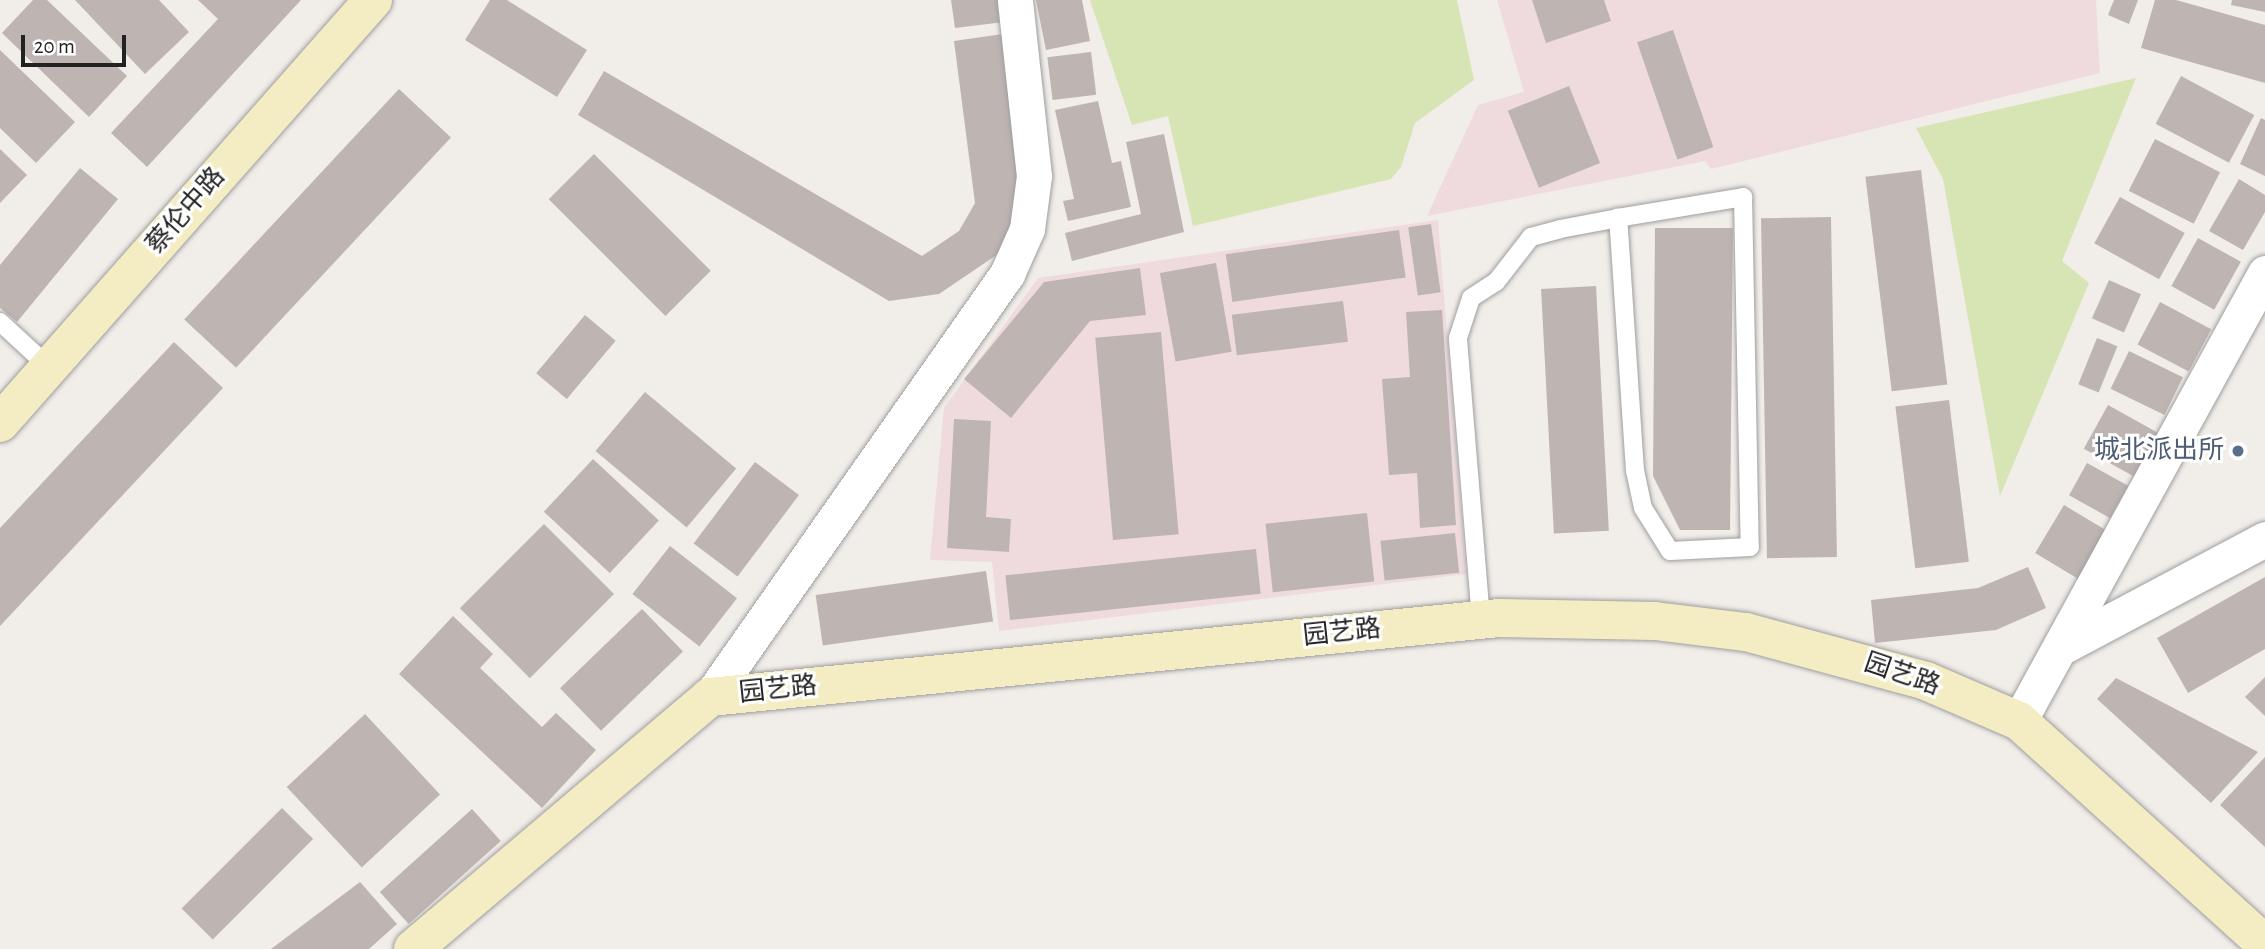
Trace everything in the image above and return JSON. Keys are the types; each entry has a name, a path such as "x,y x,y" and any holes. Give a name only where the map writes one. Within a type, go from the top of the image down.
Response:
{"street":[{"path":"710,697 1007,274 1027,229 1034,176 1015,0"},
{"name":"蔡伦中路","path":"0,423 356,6"},
{"path":"2019,721 2265,273"},
{"path":"2060,648 2265,539"},
{"name":"园艺路","path":"414,949 710,697 1481,620 1655,621 1746,632 1926,681 2019,721 2265,944"}],"lane":[{"path":"1481,620 1458,338 1471,298 1496,282 1531,237 1618,218 1743,197 1750,547 1670,551 1643,508 1635,471 1618,218"},
{"path":"0,322 49,367"}],"shaded area":[{"path":"1497,0 2096,0 2100,73 1711,169 1705,161 1427,216 1478,105 1524,92"},
{"path":"1438,220 1466,574 999,631 992,562 930,560 944,408 1038,278"}],"green space":[{"path":"1090,0 1457,0 1474,80 1415,123 1401,167 1391,179 1193,226 1168,116 1132,125"},
{"path":"2136,78 2062,261 2089,283 2000,496 1943,179 1916,128"}],"building":[{"path":"33,0 47,0 127,76 89,117 2,33"},
{"path":"75,0 159,0 189,32 145,74"},
{"path":"198,0 301,0 147,167 111,133 218,19"},
{"path":"490,0 507,0 587,50 557,97 465,40"},
{"path":"951,0 1002,0 1004,22 955,28"},
{"path":"1036,0 1082,0 1090,41 1046,50"},
{"path":"1532,0 1604,0 1611,21 1546,43"},
{"path":"2114,0 2138,0 2129,24 2108,15"},
{"path":"2155,0 2176,0 2265,25 2265,83 2141,48"},
{"path":"2232,0 2265,0 2265,12 2231,5"},
{"path":"1673,30 1713,147 1677,160 1637,42"},
{"path":"1003,34 1025,197 998,254 939,294 889,301 578,115 604,71 922,256 959,231 975,203 954,41"},
{"path":"0,50 75,122 36,163 0,128"},
{"path":"1091,52 1096,95 1053,100 1047,57"},
{"path":"2181,76 2254,115 2229,163 2156,124"},
{"path":"1569,86 1600,163 1539,188 1508,111"},
{"path":"399,89 451,137 236,368 184,319"},
{"path":"1098,101 1112,163 1121,161 1131,207 1068,221 1063,201 1074,199 1055,110"},
{"path":"2261,118 2265,120 2265,176 2240,164"},
{"path":"1164,134 1184,232 1072,261 1065,233 1141,214 1126,142"},
{"path":"2155,139 2220,172 2194,224 2129,191"},
{"path":"0,149 27,175 0,203"},
{"path":"594,154 711,271 665,316 549,199"},
{"path":"80,168 118,199 17,322 0,308 0,265"},
{"path":"1921,170 1947,384 1892,391 1865,177"},
{"path":"2239,179 2265,195 2265,212 2243,250 2209,231"},
{"path":"2120,197 2185,233 2159,279 2094,243"},
{"path":"1831,217 1837,557 1767,558 1761,218"},
{"path":"1431,224 1441,292 1418,296 1408,227"},
{"path":"1655,228 1733,228 1730,530 1680,530 1653,476"},
{"path":"1399,230 1406,278 1232,302 1226,254"},
{"path":"2198,238 2241,262 2214,310 2171,286"},
{"path":"1216,263 1232,352 1175,362 1160,273"},
{"path":"1140,268 1146,315 1090,321 1011,418 964,379 1044,282"},
{"path":"2109,280 2141,294 2124,333 2092,318"},
{"path":"1596,286 1609,531 1554,534 1541,289"},
{"path":"1343,301 1348,342 1237,355 1232,315"},
{"path":"2160,302 2211,329 2189,372 2137,344"},
{"path":"1442,310 1456,525 1420,528 1417,473 1389,475 1382,379 1410,377 1406,312"},
{"path":"585,315 616,341 567,399 536,373"},
{"path":"1161,332 1179,534 1113,540 1095,338"},
{"path":"2097,338 2117,346 2099,393 2078,384"},
{"path":"174,342 223,388 0,626 0,528"},
{"path":"2129,351 2183,377 2165,415 2111,389"},
{"path":"645,392 736,468 687,527 596,451"},
{"path":"1949,400 1969,562 1915,568 1895,407"},
{"path":"2108,405 2158,433 2134,476 2084,449"},
{"path":"954,419 991,421 986,517 1011,519 1009,552 947,548"},
{"path":"593,459 659,520 610,573 544,512"},
{"path":"755,462 799,495 738,577 694,543"},
{"path":"2087,463 2128,486 2110,518 2069,495"},
{"path":"2064,505 2107,531 2078,579 2035,553"},
{"path":"1367,513 1374,582 1273,592 1266,524"},
{"path":"544,524 614,594 530,678 460,608"},
{"path":"1455,533 1459,573 1385,581 1380,541"},
{"path":"670,546 737,598 699,646 632,594"},
{"path":"1256,549 1261,594 1010,620 1005,575"},
{"path":"2028,567 2046,608 1996,630 1875,643 1871,600 1978,588"},
{"path":"986,571 993,622 823,645 816,595"},
{"path":"2265,577 2265,649 2188,693 2157,638"},
{"path":"642,609 683,651 601,731 560,688"},
{"path":"453,616 493,654 480,668 542,727 556,713 596,750 542,808 399,674"},
{"path":"2265,677 2265,716 2245,697"},
{"path":"2116,678 2258,752 2211,803 2097,699"},
{"path":"365,714 440,794 362,867 287,787"},
{"path":"2265,757 2265,847 2220,805"},
{"path":"282,808 313,839 213,940 182,908"},
{"path":"472,809 501,841 409,924 380,892"},
{"path":"360,882 397,924 369,949 271,949"}],"place":[{"name":"城北派出所","path":"2238,451"}]}
